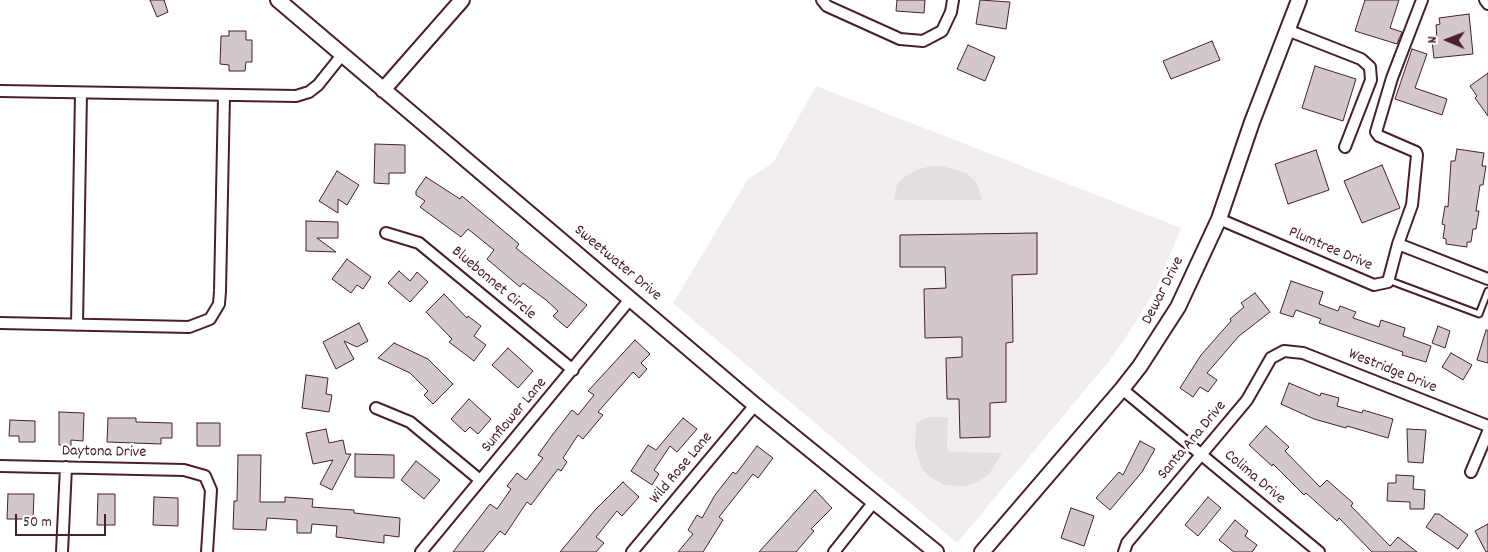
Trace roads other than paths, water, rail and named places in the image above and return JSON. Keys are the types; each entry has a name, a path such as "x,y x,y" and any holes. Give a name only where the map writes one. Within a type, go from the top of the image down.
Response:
{"street":[{"name":"Sweetwater Drive","path":"278,0 755,405 873,503 936,552"},
{"path":"383,90 462,0"},
{"path":"822,0 826,6 900,39 922,41 942,31 951,12 953,0"},
{"name":"Dewar Drive","path":"982,552 1122,389 1140,366 1178,307 1219,219 1252,122 1299,0"},
{"name":"Plumtree Drive","path":"1219,219 1374,285 1381,285 1388,280 1412,205 1417,164 1416,152 1379,136 1376,132 1392,78 1422,0"},
{"path":"1485,0 1488,4"},
{"path":"1287,30 1361,58 1370,68 1371,80 1345,147"},
{"path":"0,91 284,97 309,92 342,55"},
{"path":"77,325 81,93"},
{"path":"0,324 189,326 201,324 216,312 220,291 224,96"},
{"name":"Bluebonnet Circle","path":"386,233 420,243 573,370"},
{"path":"1398,244 1488,279"},
{"name":"Sunflower Lane","path":"421,552 631,298"},
{"name":"Westridge Drive","path":"1284,351 1303,353 1488,426"},
{"name":"Santa Ana Drive","path":"1124,552 1127,543 1247,400 1271,358 1284,351"},
{"name":"Colima Drive","path":"1122,389 1319,552"},
{"name":"Wild Rose Lane","path":"632,552 755,405"},
{"path":"376,408 410,422 480,480"},
{"path":"1471,472 1488,432"},
{"name":"Daytona Drive","path":"0,466 184,470 206,476 211,490 207,552"},
{"path":"62,552 66,467"},
{"path":"834,552 873,503"}],"lane":[{"path":"1388,280 1479,314 1488,291"}]}
